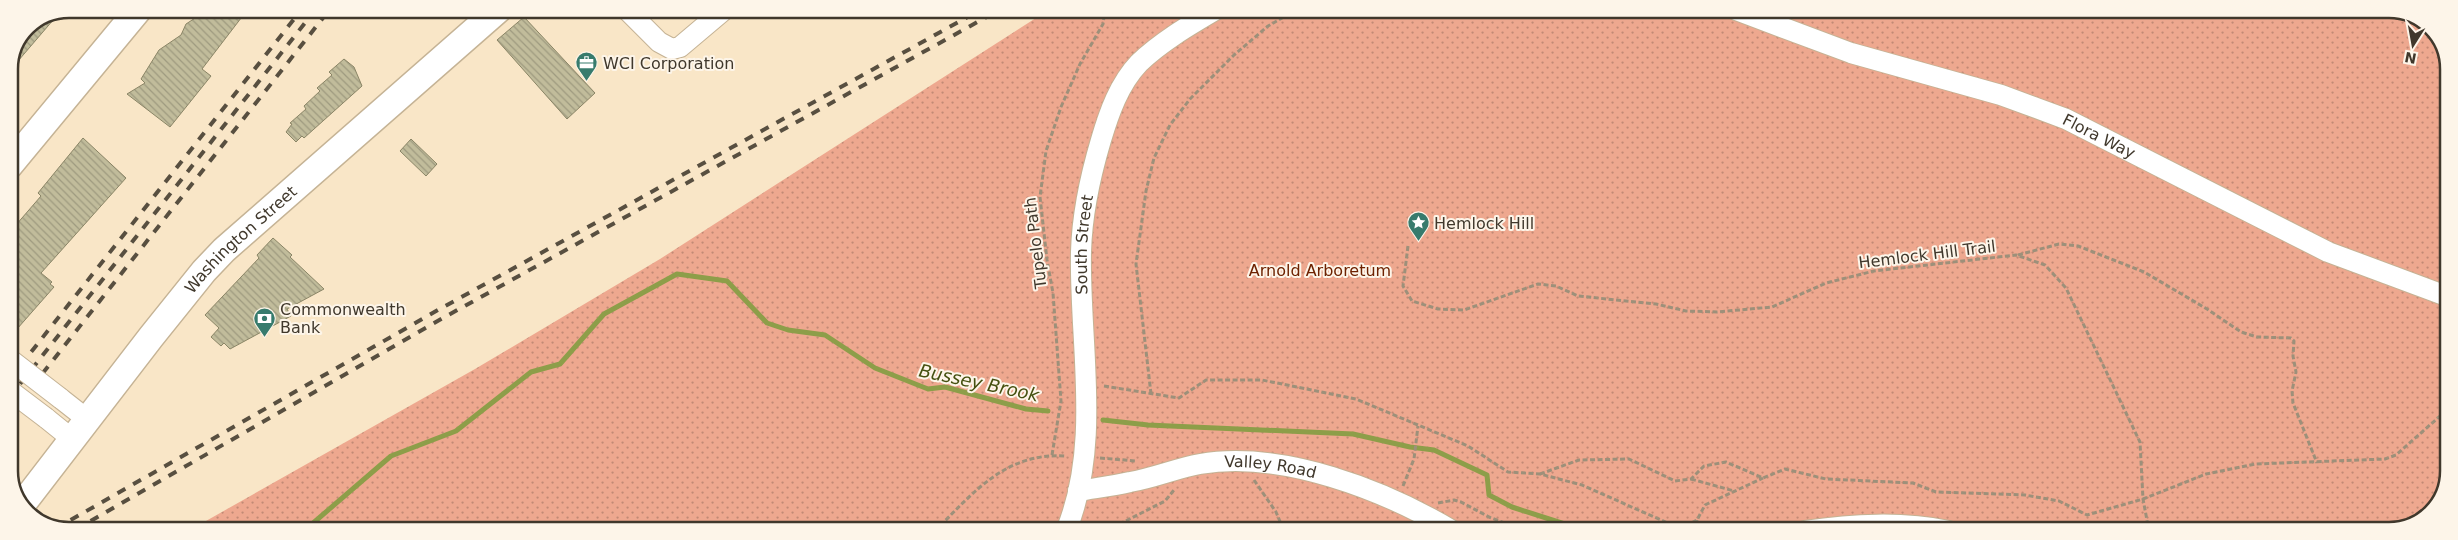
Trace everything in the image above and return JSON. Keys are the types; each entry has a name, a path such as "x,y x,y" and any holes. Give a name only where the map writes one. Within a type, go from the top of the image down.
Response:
{"main road":[{"path":"18,155 132,18"},
{"name":"Washington Street","path":"26,500 200,275 224,250 489,18"}],"street":[{"path":"635,18 659,42 672,49 680,47 714,18"},
{"name":"South Street","path":"1069,522 1078,491 1084,457 1085,388 1081,253 1090,181 1111,110 1122,86 1139,63 1159,46 1203,18"},
{"name":"Flora Way","path":"1757,18 1851,53 2034,106 2096,133 2328,252 2440,294"},
{"path":"18,365 60,398 80,430"},
{"path":"18,397 46,418 80,430"},
{"name":"Valley Road","path":"1078,491 1132,482 1190,466 1234,462 1274,464 1362,487 1401,503 1436,522"}],"path":[{"name":"Tupelo Path","path":"1052,455 1061,401 1054,293 1047,260 1040,197 1046,151 1061,108 1080,64 1103,24 1104,18"},
{"path":"1151,394 1136,264 1146,191 1154,158 1170,125 1190,99 1234,55 1268,26 1282,18"},
{"path":"2016,255 2059,244 2078,246 2144,272 2207,309 2241,332 2256,337 2291,338 2294,342 2293,356 2296,372 2292,391 2293,402 2317,463"},
{"name":"Hemlock Hill Trail","path":"1408,246 1403,286 1412,301 1438,309 1464,310 1538,284 1556,286 1578,296 1656,304 1686,311 1709,312 1772,307 1826,283 1874,271 2016,255 2045,265 2066,288 2140,442 2143,499 2148,522"},
{"path":"1085,388 1098,385 1179,398 1206,380 1262,380 1356,399 1468,446 1508,472 1540,474 1582,485 1665,522"},
{"path":"1692,522 1697,520 1705,505 1785,469 1826,479 1913,483 1936,492 2025,495 2059,501 2087,515 2143,499 2214,472 2255,464 2385,459 2396,454 2440,416"},
{"path":"1401,503 1401,491 1414,459 1418,426"},
{"path":"944,522 1002,470 1024,460 1052,455 1064,456"},
{"path":"1540,474 1579,460 1629,459 1675,481 1691,479 1735,491"},
{"path":"1234,462 1256,482 1276,512 1280,522"},
{"path":"1691,479 1704,466 1726,462 1763,478"},
{"path":"1124,522 1165,501 1190,466"},
{"path":"1421,514 1434,504 1454,500 1502,522"}],"green space":[{"name":"Arnold Arboretum","path":"1036,18 2400,18 2415,24 2428,35 2437,49 2440,65 2440,482 2434,497 2423,510 2409,519 2400,522 204,522 475,369 660,259"}],"building":[{"path":"195,18 241,18 202,69 211,76 170,127 127,94 145,83 141,79 159,50 181,35 186,24"},
{"path":"525,18 595,93 567,119 497,40"},
{"path":"54,19 18,61 21,49 32,32"},
{"path":"344,59 354,67 362,86 304,138 302,136 296,142 286,132 292,124 290,123 306,109 304,106 320,91 317,88 332,75 329,72"},
{"path":"83,138 126,178 41,273 52,282 50,284 54,287 18,328 18,223 41,196 38,193"},
{"path":"411,139 437,164 426,176 400,151"},
{"path":"273,238 324,289 287,309 291,316 230,349 224,343 221,346 211,337 219,328 205,315 259,258 257,255"}],"waterway":[{"name":"Bussey Brook","path":"314,522 391,456 456,431 531,372 560,364 604,314 677,274 727,281 767,323 788,330 825,335 875,368 928,389 945,387 1026,409 1048,411"},
{"name":"Bussey Brook","path":"1103,420 1148,425 1353,434 1410,447 1434,450 1487,475 1489,495 1512,507 1559,522"}],"railway":[{"path":"18,369 295,18"},
{"path":"18,387 309,18"},
{"path":"18,405 323,18"},
{"path":"67,522 438,310 966,18"},
{"path":"89,522 443,318 985,18"}],"place":[{"name":"WCI Corporation","path":"587,82"},
{"name":"Hemlock Hill","path":"1418,242"},
{"name":"Commonwealth Bank","path":"264,337"}]}
